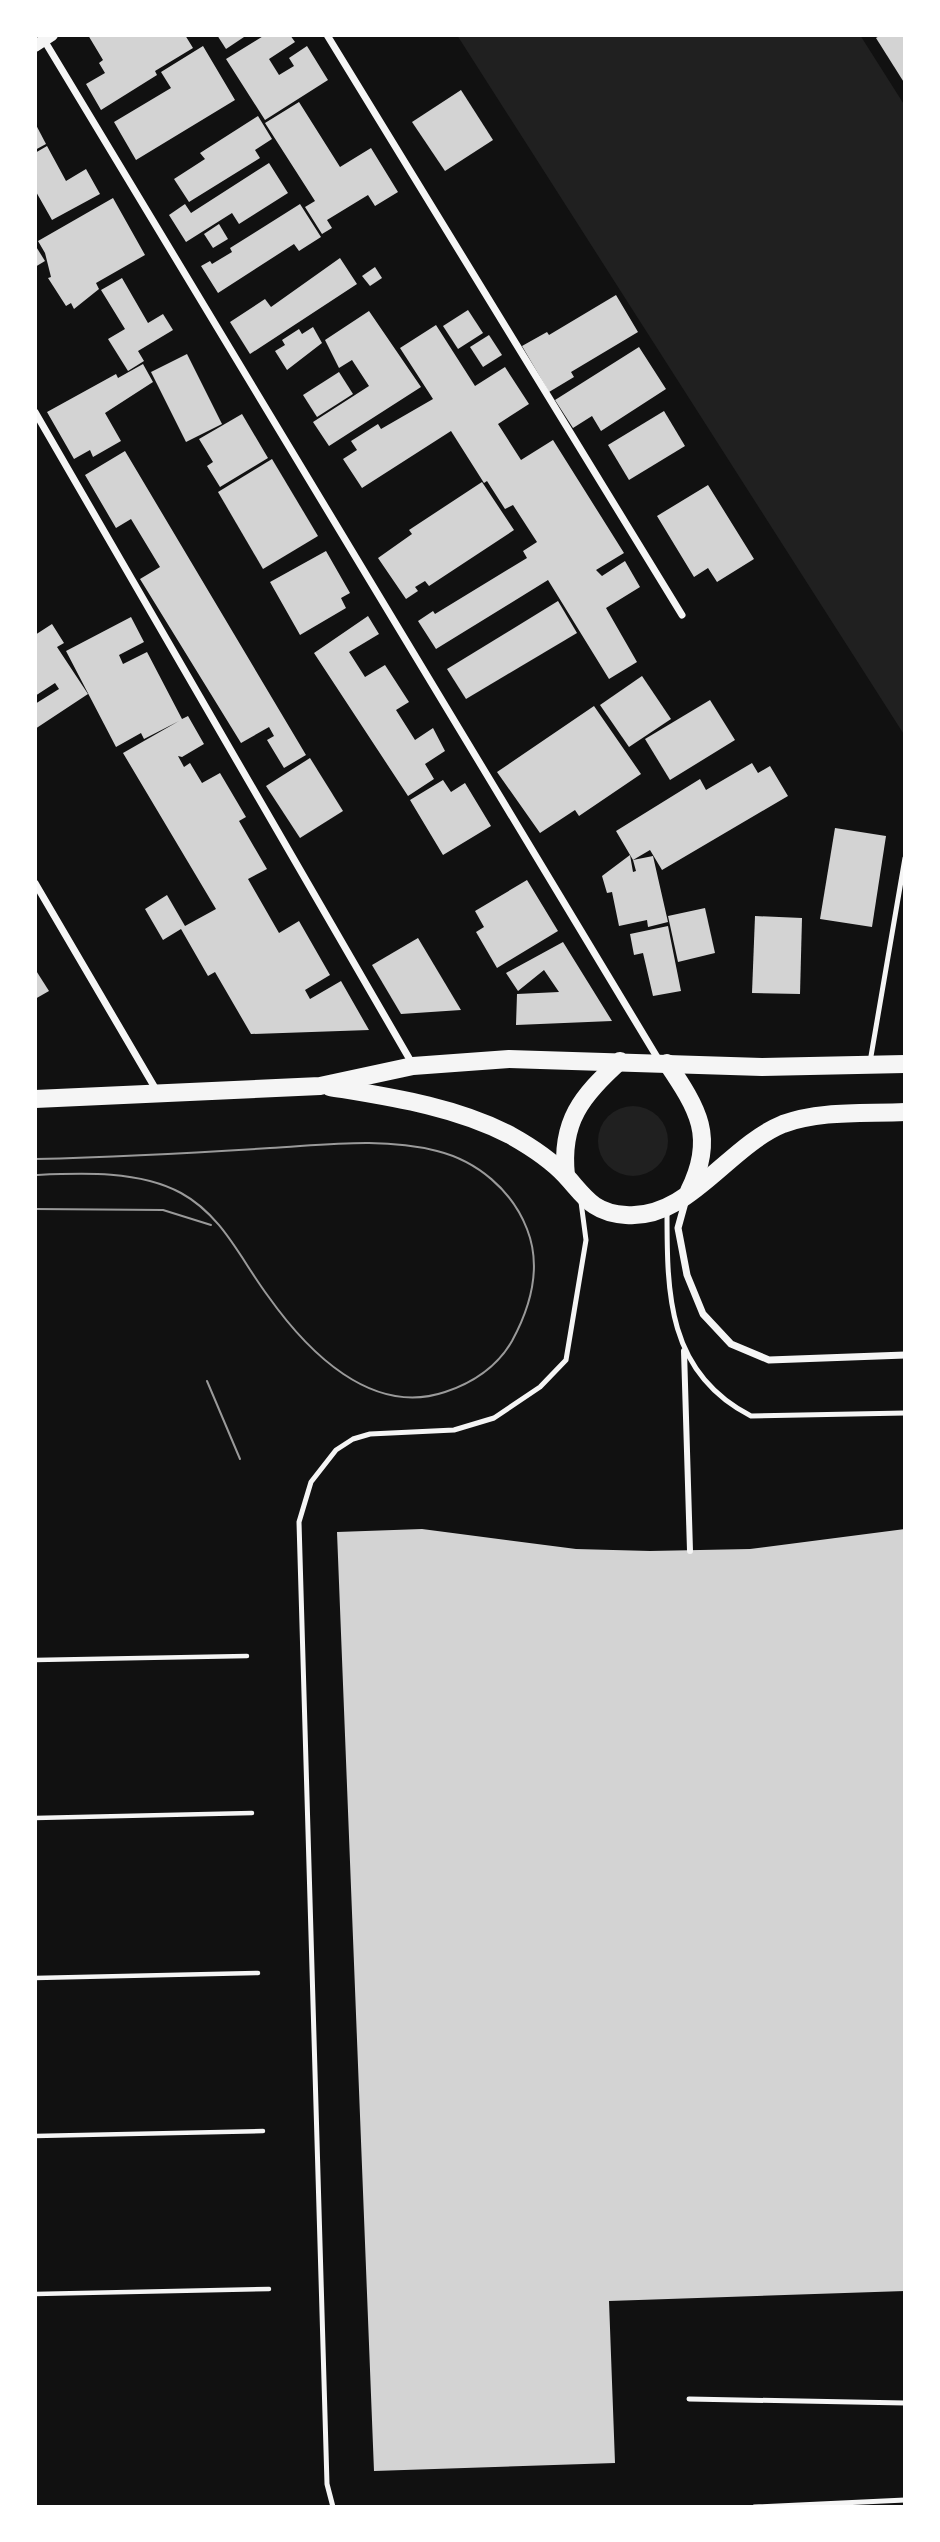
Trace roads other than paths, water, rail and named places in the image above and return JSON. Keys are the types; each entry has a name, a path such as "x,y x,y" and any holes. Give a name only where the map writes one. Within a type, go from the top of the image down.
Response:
{"main road":[{"path":"35,1099 320,1086 413,1066 509,1059 762,1067 905,1064"},
{"path":"566,1176 563,1152 570,1123 592,1088 620,1061"},
{"path":"664,1063 691,1099 704,1138 699,1167 688,1195"},
{"path":"320,1086 453,1112 510,1135 566,1176 577,1193 593,1205 625,1215 667,1209 688,1195 735,1153 785,1124 829,1115 905,1112"}],"street":[{"path":"327,35 682,615"},
{"path":"44,40 664,1063"},
{"path":"35,412 413,1066"},
{"path":"35,883 158,1093"},
{"path":"688,1195 678,1228 687,1275 702,1314 732,1344 769,1360 905,1355"},
{"path":"684,1351 690,1551"}],"lane":[{"path":"869,1065 905,858"},
{"path":"332,2507 327,2484 299,1522 303,1499 322,1465 336,1450 353,1439 370,1434 454,1430 494,1418 540,1387 566,1360 586,1240 584,1208 577,1193"},
{"path":"667,1209 667,1280 684,1351 711,1390 729,1405 751,1416 905,1413"},
{"path":"689,2399 905,2403"},
{"path":"754,2507 905,2500"}],"tram line":[{"path":"35,1159 354,1143 396,1144 437,1151 479,1170 512,1202 527,1229 534,1258 529,1300 512,1341 499,1359 483,1373 445,1392 418,1397 392,1395 367,1387 343,1374 302,1338 258,1282 220,1226 181,1193 147,1180 128,1177 90,1174 35,1175"},
{"path":"35,1209 163,1210 211,1225"},
{"path":"207,1381 240,1459"}]}
